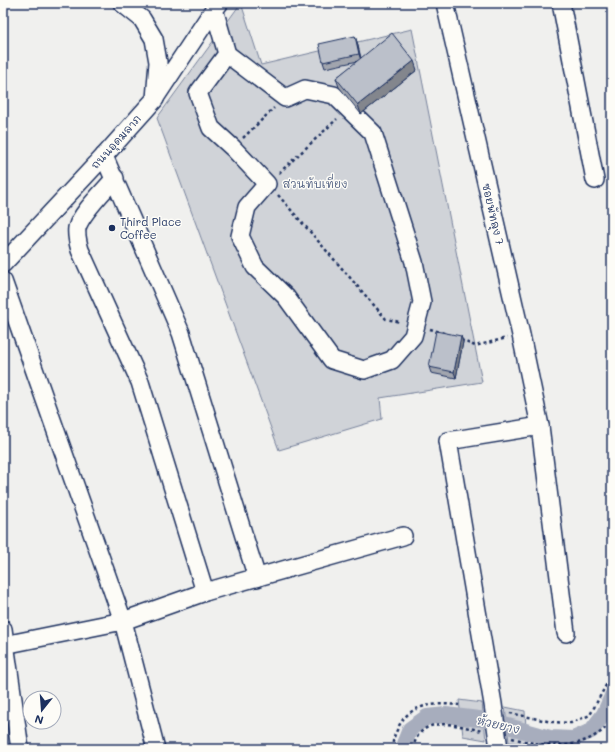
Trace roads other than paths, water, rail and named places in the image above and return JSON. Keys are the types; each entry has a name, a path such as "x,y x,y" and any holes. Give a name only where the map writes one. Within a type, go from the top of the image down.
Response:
{"street":[{"path":"122,3 142,18 154,39 158,62 155,99"},
{"name":"ซอยพัทลุง 7","path":"445,3 521,335 540,426 566,633"},
{"path":"561,3 595,180"},
{"path":"217,6 227,54 284,98 305,89 334,95 373,133 410,248 422,302 413,336 392,360 364,370 332,360 286,297 255,267 240,236 247,207 267,184 233,148 211,128 198,92 227,54"},
{"name":"ถนนอุดมลาภ","path":"3,264 155,99 217,6"},
{"path":"104,156 115,178 181,333 257,578"},
{"path":"115,178 80,220 77,229 77,238 80,250 140,382 205,592"},
{"path":"3,282 122,621 156,749"},
{"path":"498,742 494,706 448,441 540,426"},
{"path":"20,749 4,637 122,621 205,592 403,536"}],"waterway":[{"name":"ห้วยยาง","path":"402,749 410,729 427,717 446,715 487,720 550,738 573,739 591,731 604,714 612,696"}],"place":[{"name":"Third Place Coffee","path":"112,228"}],"park label":[{"name":"สวนทับเที่ยง","path":"315,184"}]}
